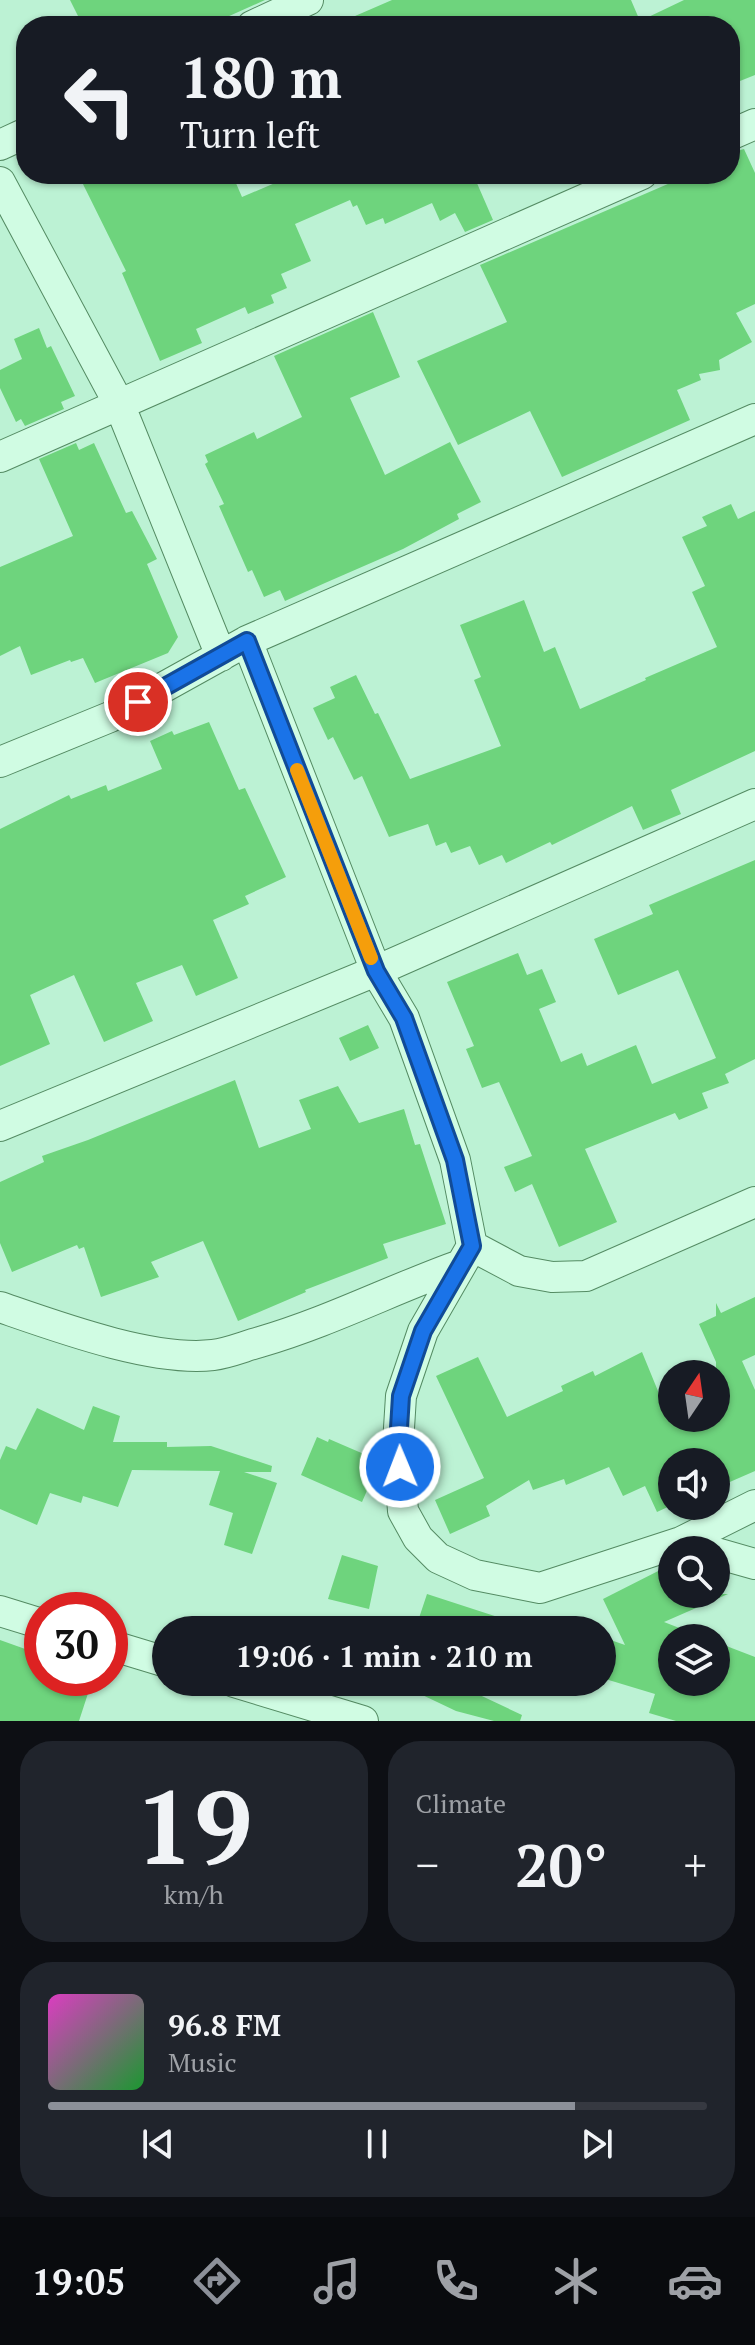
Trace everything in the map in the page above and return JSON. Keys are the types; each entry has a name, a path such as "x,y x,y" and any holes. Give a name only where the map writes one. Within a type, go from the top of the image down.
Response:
{"street":[{"path":"269,16 289,4"},
{"path":"0,182 120,406 234,648 376,971 404,1018 455,1160 466,1255 423,1331 401,1396 398,1444 403,1511 418,1538 438,1558 475,1575 540,1588 658,1556"},
{"path":"0,457 620,184"},
{"path":"0,762 110,717 234,648 755,419"},
{"path":"0,1126 376,971 755,804"},
{"path":"0,1307 77,1333 143,1349 214,1355 303,1330 466,1255 552,1277 586,1276 755,1202"},
{"path":"709,1536 755,1505"},
{"path":"730,1557 755,1564"},
{"path":"0,1611 24,1618"},
{"path":"128,1650 152,1658"},
{"path":"280,1696 363,1721"}],"building":[{"path":"70,0 265,0 229,16 78,16"},
{"path":"392,0 631,0 638,16 355,16"},
{"path":"684,0 755,0 755,75 740,81 740,16 650,16"},
{"path":"744,149 755,173 755,304 736,313 752,342 719,360 720,370 699,374 701,380 677,390 690,420 562,477 530,411 458,445 417,361 507,322 480,265 668,184 740,184 740,150"},
{"path":"83,184 236,184 242,197 273,184 477,184 493,220 465,232 455,213 440,221 432,203 385,224 383,218 366,225 357,205 353,207 350,200 295,224 311,261 281,274 287,288 271,295 274,303 248,314 245,307 196,329 202,343 160,361 122,273 126,271"},
{"path":"373,312 400,377 350,398 385,475 450,442 481,502 457,514 459,519 403,549 285,601 280,590 264,597 252,570 248,572 219,506 224,504 205,464 208,462 205,455 254,432 257,439 302,417 274,356"},
{"path":"39,328 75,396 61,402 64,409 25,426 21,419 16,422 0,388 0,370 22,359 14,339"},
{"path":"76,443 79,450 94,443 126,513 132,511 157,559 147,564 178,637 168,653 95,683 83,658 31,675 20,646 0,656 0,567 73,536 39,459"},
{"path":"731,504 738,519 755,511 755,751 671,790 681,814 643,830 632,806 552,845 550,842 506,863 502,855 479,865 470,846 451,853 446,842 436,846 428,824 389,837 362,776 354,780 333,737 328,740 313,708 335,698 330,687 356,675 410,779 501,746 474,680 481,677 460,625 524,600 544,652 555,647 580,709 646,680 717,647 692,592 705,586 682,537 707,526 702,517"},
{"path":"209,722 239,790 245,788 286,877 245,896 249,904 213,920 238,978 196,996 182,965 136,983 153,1021 104,1042 74,975 30,995 50,1044 0,1066 0,829 69,795 71,799 106,785 108,791 162,769 150,741 172,731 174,735"},
{"path":"755,860 755,1059 725,1074 729,1083 702,1093 708,1108 679,1120 675,1113 585,1149 617,1222 559,1247 532,1184 515,1192 504,1167 532,1156 499,1082 482,1088 466,1049 474,1046 447,982 518,953 527,975 542,969 556,1002 539,1009 561,1062 582,1053 587,1066 636,1045 652,1084 716,1058 678,970 618,995 594,939 653,914 649,905"},
{"path":"368,1025 379,1048 350,1061 339,1038"},
{"path":"235,1080 259,1148 311,1129 299,1100 338,1086 359,1123 404,1109 415,1145 420,1144 446,1224 383,1244 388,1258 305,1290 238,1321 203,1241 151,1262 159,1277 101,1297 84,1247 79,1249 77,1245 12,1272 0,1243 0,1182 44,1162 42,1156"},
{"path":"755,1297 755,1355 742,1361 755,1390 755,1471 730,1482 730,1448 658,1448 657,1512 645,1486 623,1496 609,1467 566,1485 564,1479 533,1490 529,1480 486,1506 490,1516 450,1534 435,1500 484,1478 436,1376 478,1357 507,1417 563,1391 561,1386 593,1371 595,1376 642,1352 658,1391 658,1432 730,1432 730,1360 715,1360 699,1324 716,1316 716,1303 721,1313"},
{"path":"93,1406 120,1416 113,1442 167,1442 167,1447 211,1446 272,1466 271,1472 244,1472 277,1483 252,1554 224,1545 233,1513 209,1505 220,1471 132,1470 118,1507 83,1496 81,1503 50,1493 37,1525 0,1509 0,1460 6,1446 16,1450 37,1408 84,1430"},
{"path":"317,1437 328,1442 329,1439 380,1461 362,1502 301,1475"},
{"path":"342,1555 378,1566 369,1609 328,1599"},
{"path":"658,1571 658,1608 696,1608 664,1622 669,1624 658,1624 658,1696 730,1696 730,1647 755,1657 755,1721 676,1721 649,1713 655,1694 616,1682 616,1642 625,1645 616,1626 616,1616 611,1616 603,1599"},
{"path":"427,1594 494,1616 420,1616"},
{"path":"0,1640 24,1649 24,1696 87,1696 79,1721 0,1721"},
{"path":"424,1696 482,1696 522,1715 520,1721 494,1721 456,1711"}],"slow traffic":[{"path":"297,770 371,958"}],"route":[{"path":"138,702 247,641 376,971 404,1018 455,1160 472,1246 423,1331 401,1396 400,1467"}]}
